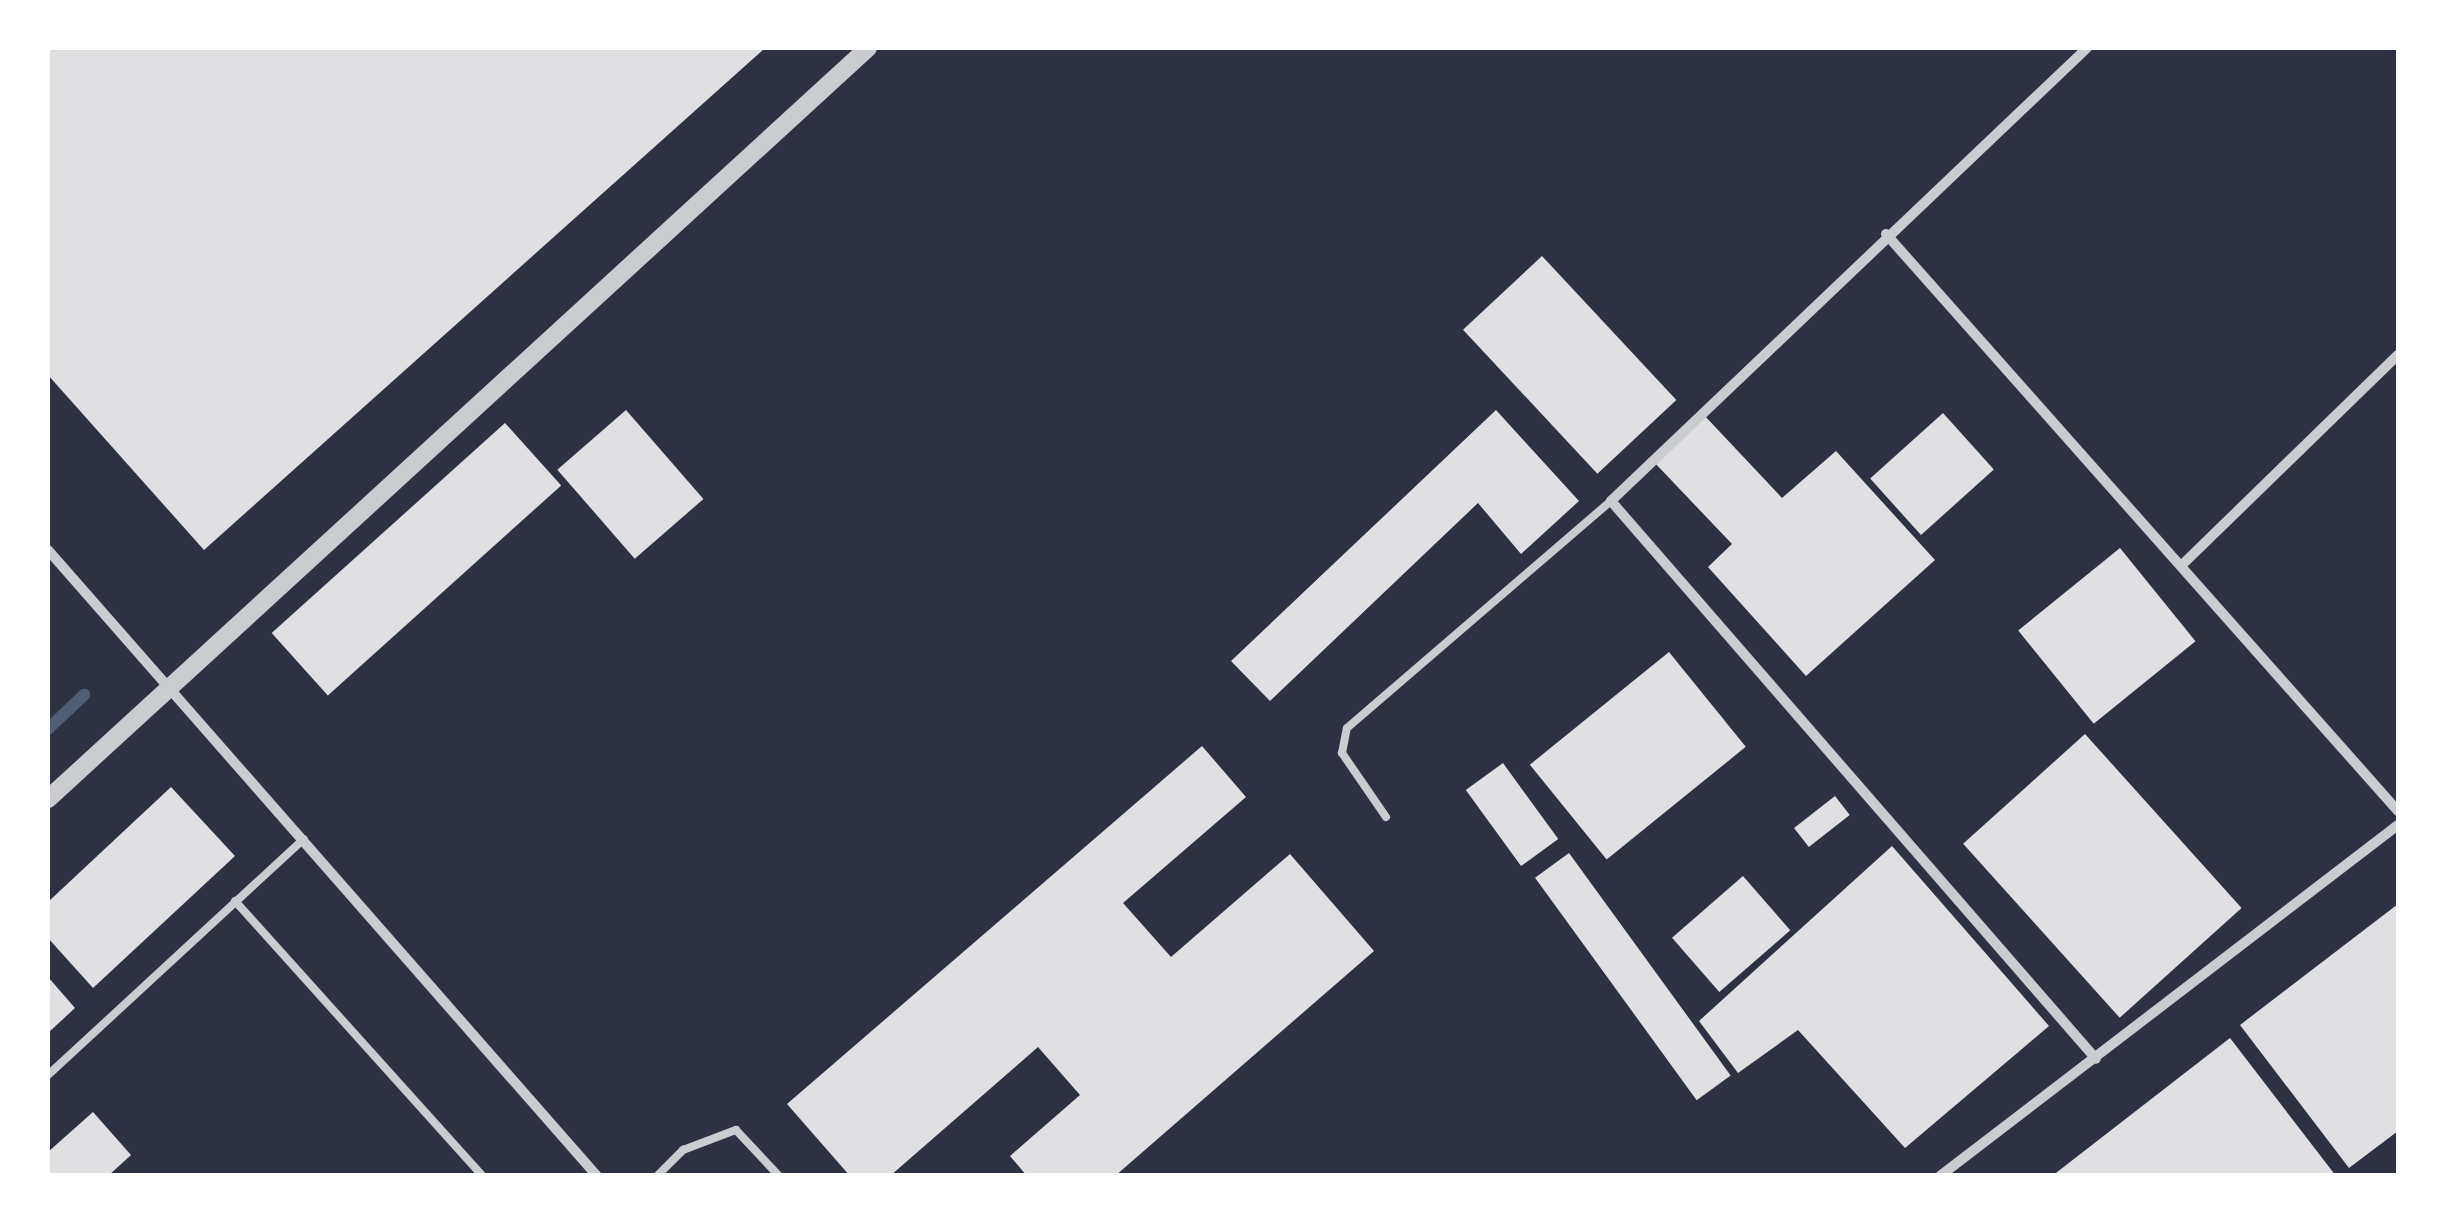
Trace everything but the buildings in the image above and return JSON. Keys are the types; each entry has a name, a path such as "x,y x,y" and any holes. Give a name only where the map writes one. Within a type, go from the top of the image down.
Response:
{"street":[{"path":"48,798 868,48"},
{"path":"2087,48 1886,234 1612,502 2096,1059"},
{"path":"1886,234 2185,562 2398,811"},
{"path":"2185,562 2398,355"},
{"path":"48,550 597,1176"},
{"path":"1940,1176 2398,825"}],"lane":[{"path":"1386,817 1342,753 1347,728 1612,502"},
{"path":"48,1076 304,839"},
{"path":"236,902 483,1176"},
{"path":"657,1176 683,1150 736,1130 779,1176"}],"waterway":[{"path":"48,729 84,695"}]}
